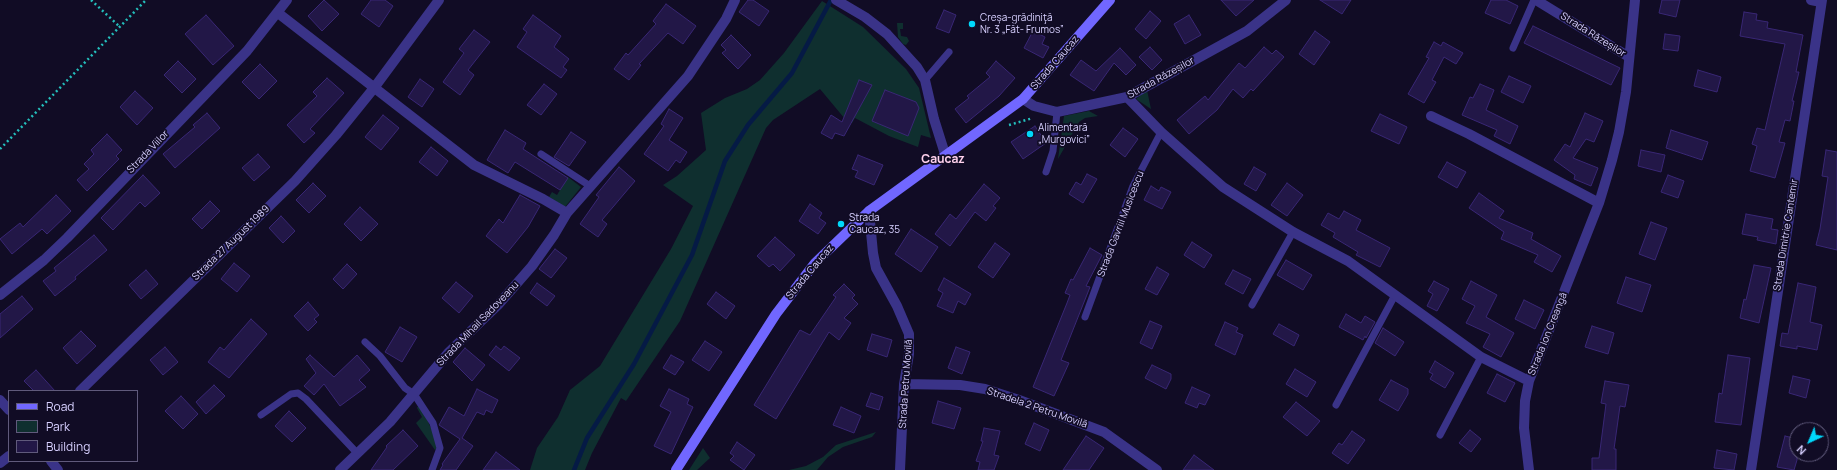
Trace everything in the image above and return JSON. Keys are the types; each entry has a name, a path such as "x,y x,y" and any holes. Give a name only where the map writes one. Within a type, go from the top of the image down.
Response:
{"street":[{"name":"Strada Viilor","path":"0,295 44,260 67,238 247,51 278,13 286,0"},
{"name":"Strada 27 August 1989","path":"81,390 295,181 336,135 374,88 439,0"},
{"name":"Strada Mihail Sadoveanu","path":"340,470 390,422 449,352 498,305 532,266 554,235 566,213 688,76 726,19 735,0"},
{"name":"Strada Caucaz","path":"676,470 776,314 799,282 834,243 869,211 945,154 1008,112 1023,99 1110,0"},
{"name":"Strada Răzeșilor","path":"1023,99 1034,106 1057,112 1127,97 1247,30 1286,0"},
{"name":"Strada Răzeșilor","path":"1535,0 1629,57"},
{"name":"Strada Ion Creangă","path":"1529,470 1524,428 1525,401 1529,381 1599,204 1619,132 1626,92 1635,0"},
{"path":"838,1 865,17 888,34 908,55 925,80 934,119 945,154"},
{"name":"Strada Dimitrie Cantemir","path":"1751,470 1818,1"},
{"path":"278,13 474,165 543,199 566,213"},
{"path":"1127,97 1161,132 1223,187 1293,232 1348,261 1481,357 1529,381"},
{"path":"1431,116 1469,134 1599,204"},
{"name":"Strada Petru Movilă","path":"869,211 876,268 897,306 909,334 904,384 900,470"},
{"name":"Stradela 2 Petru Movilă","path":"904,384 960,385 985,389 1019,400 1104,432 1157,470"},
{"path":"0,400 8,409"},
{"path":"0,463 8,457"},
{"path":"52,462 58,470"}],"lane":[{"name":"Strada Răzeșilor","path":"1514,48 1535,0"},
{"path":"925,80 950,52"},
{"path":"1046,172 1053,151 1057,112"},
{"name":"Strada Gavriil Musicescu","path":"1085,317 1133,186 1161,132"},
{"path":"541,154 590,186"},
{"path":"1252,305 1293,232"},
{"path":"1336,405 1395,295"},
{"path":"365,342 380,356 405,388 414,394 433,423 440,448 432,470"},
{"path":"1440,435 1481,357"},
{"path":"261,415 291,394 298,393 306,399 356,453"}],"path":[{"path":"91,0 120,27"},
{"path":"0,149 146,0"}],"green space":[{"path":"822,1 863,27 906,69 919,88 931,138 921,135 918,147 889,136 855,118 852,123 845,119 820,89 773,120 766,128 680,321 626,401 621,398 592,453 585,470 530,470 537,448 558,417 570,390 600,366 671,249 693,206 663,185 677,176 706,150 701,113 725,98 747,89 760,80 784,53"},
{"path":"897,23 903,23 903,29 900,29 901,36 907,37 909,41 906,45 903,44 898,37"},
{"path":"1147,90 1151,109 1136,99"},
{"path":"1089,111 1098,116 1085,118 1079,122 1058,159 1064,116"},
{"path":"568,177 581,187 565,207 549,197 552,192 557,195"},
{"path":"418,406 425,415 435,437 437,448 435,450 416,423 422,417 417,408"},
{"path":"876,432 872,437 843,447 828,457 817,470 789,470 806,466 823,457 836,445"},
{"path":"703,448 710,458 697,470 689,470"}],"building":[{"path":"324,0 339,14 322,31 308,16"},
{"path":"371,0 385,0 393,6 379,27 361,14"},
{"path":"748,0 753,0 769,11 759,26 739,12"},
{"path":"1221,0 1254,0 1236,16"},
{"path":"1320,0 1351,0 1342,14"},
{"path":"1491,0 1506,0 1518,6 1510,24 1485,13"},
{"path":"1662,0 1680,0 1676,17 1659,13"},
{"path":"666,4 696,26 683,44 668,33 639,64 641,65 629,80 614,69 626,53 628,55 656,24 653,21"},
{"path":"944,10 956,15 949,33 936,28"},
{"path":"1150,11 1161,21 1146,39 1135,29"},
{"path":"1744,12 1757,14 1756,20 1768,22 1767,28 1803,35 1796,72 1799,72 1792,101 1794,101 1790,121 1785,120 1779,142 1785,143 1775,178 1750,171 1757,146 1752,144 1757,128 1765,130 1785,44 1740,36"},
{"path":"206,15 234,46 213,65 185,34"},
{"path":"533,15 561,36 554,47 569,59 563,67 567,70 561,78 517,47 527,32 523,29"},
{"path":"1189,15 1201,35 1185,44 1174,24"},
{"path":"1533,26 1620,68 1611,85 1524,43"},
{"path":"474,30 490,42 468,70 474,75 460,95 443,82 464,53 459,49"},
{"path":"1033,31 1045,37 1042,44 1049,47 1043,58 1024,48"},
{"path":"1315,31 1330,42 1314,65 1299,54"},
{"path":"1665,34 1680,36 1678,51 1663,49"},
{"path":"731,35 751,55 738,69 722,53 726,50 721,45"},
{"path":"1434,42 1441,46 1443,42 1463,53 1456,64 1444,57 1432,80 1436,82 1424,103 1408,94 1429,58 1426,57"},
{"path":"1150,47 1162,60 1152,70 1139,57"},
{"path":"1264,47 1272,54 1276,50 1284,57 1253,91 1251,89 1243,98 1233,89 1217,110 1189,134 1177,120 1205,96 1208,100 1239,63 1245,68"},
{"path":"1120,48 1136,65 1126,75 1114,63 1094,91 1070,75 1081,60 1096,71"},
{"path":"178,61 196,79 182,93 164,75"},
{"path":"996,61 1015,78 999,96 966,123 955,109 969,98 967,96 990,77 986,73"},
{"path":"260,64 277,81 259,99 242,82"},
{"path":"1698,70 1721,77 1717,92 1694,86"},
{"path":"1509,76 1531,86 1523,103 1501,92"},
{"path":"327,78 344,93 310,129 315,133 304,143 287,125 317,96 313,92"},
{"path":"420,79 434,89 422,107 408,97"},
{"path":"859,80 872,85 844,136 835,133 832,139 821,133 831,115 842,122"},
{"path":"544,84 557,94 541,115 527,105"},
{"path":"1480,84 1494,90 1486,110 1518,126 1510,144 1494,136 1497,130 1462,115 1470,97 1473,98"},
{"path":"885,90 916,102 919,108 908,136 872,121"},
{"path":"135,91 153,108 137,125 120,107"},
{"path":"669,109 683,118 669,140 687,152 680,163 676,160 668,171 644,154 664,126 661,124"},
{"path":"207,113 220,128 175,168 163,154 195,127 193,125"},
{"path":"1585,113 1603,121 1594,142 1586,139 1573,158 1598,168 1591,186 1574,179 1575,175 1554,160 1565,144 1570,147"},
{"path":"1380,114 1407,127 1399,144 1371,131"},
{"path":"383,115 399,128 381,150 365,137"},
{"path":"1035,126 1046,143 1023,159 1011,142"},
{"path":"1123,128 1138,139 1125,157 1110,145"},
{"path":"505,130 526,143 523,149 568,178 560,190 515,162 508,173 487,160"},
{"path":"1671,130 1708,142 1702,160 1666,148"},
{"path":"571,132 586,142 569,166 554,157"},
{"path":"107,134 122,150 116,156 119,159 87,191 77,180 89,169 84,164 94,154 91,150"},
{"path":"431,147 448,161 437,176 419,162"},
{"path":"1641,150 1665,155 1661,172 1638,166"},
{"path":"1826,150 1837,152 1837,250 1816,245 1828,177 1822,176"},
{"path":"258,154 270,167 254,181 242,168"},
{"path":"858,155 883,165 874,185 855,177 858,171 852,169"},
{"path":"1447,162 1466,172 1457,188 1438,177"},
{"path":"619,167 635,181 602,220 607,224 598,237 580,224 599,197 596,195"},
{"path":"1254,167 1266,174 1256,191 1244,184"},
{"path":"1087,174 1097,179 1083,203 1069,194 1076,182 1081,185"},
{"path":"143,175 160,193 145,207 140,202 113,230 101,218"},
{"path":"1668,175 1684,181 1678,198 1661,192"},
{"path":"313,183 326,196 309,213 296,200"},
{"path":"1287,183 1303,195 1287,216 1271,205"},
{"path":"984,184 1000,198 993,206 996,208 986,221 975,212 950,246 935,234 950,214 956,219"},
{"path":"1151,186 1159,191 1161,187 1171,192 1162,209 1144,200"},
{"path":"1479,193 1504,211 1499,218 1533,233 1531,239 1561,256 1552,272 1534,262 1538,255 1501,239 1504,232 1469,208"},
{"path":"56,195 71,211 47,234 42,229 12,254 0,239 20,223 23,227"},
{"path":"520,195 540,206 528,227 507,253 486,236 499,219 503,223"},
{"path":"210,201 220,211 202,229 192,219"},
{"path":"810,204 822,213 819,218 826,223 818,234 799,221"},
{"path":"360,207 378,224 361,241 344,224"},
{"path":"1344,211 1361,220 1356,230 1390,248 1380,267 1356,255 1358,252 1333,237 1335,233 1321,225 1328,213 1339,219"},
{"path":"1746,214 1773,219 1771,229 1778,230 1776,244 1757,240 1758,237 1742,234"},
{"path":"281,216 295,231 283,243 269,228"},
{"path":"1651,222 1667,228 1655,260 1639,254"},
{"path":"911,229 938,247 921,272 895,254"},
{"path":"94,235 107,250 55,296 43,281 56,271 54,268"},
{"path":"775,237 795,255 780,271 773,264 769,267 757,256"},
{"path":"1192,242 1212,255 1204,268 1184,255"},
{"path":"995,243 1010,254 993,278 978,267"},
{"path":"1090,248 1102,255 1086,286 1090,287 1061,360 1069,363 1054,396 1033,387 1070,295 1065,293 1071,279 1073,280"},
{"path":"555,249 567,258 551,278 539,269"},
{"path":"1286,260 1312,275 1303,290 1277,275"},
{"path":"234,263 250,276 237,292 221,279"},
{"path":"347,264 357,274 343,289 333,279"},
{"path":"1754,265 1771,268 1759,323 1740,318 1744,299 1746,300"},
{"path":"1157,267 1169,274 1157,295 1145,289"},
{"path":"146,270 158,284 141,299 129,285"},
{"path":"1233,270 1251,279 1243,294 1225,284"},
{"path":"1626,277 1651,285 1642,312 1617,303"},
{"path":"944,278 971,294 965,305 958,301 953,313 937,306 943,293 938,290"},
{"path":"1434,281 1449,289 1437,311 1427,306 1433,294 1428,291"},
{"path":"1471,281 1497,295 1486,317 1514,333 1501,357 1483,347 1490,334 1466,323 1475,306 1462,299"},
{"path":"456,282 473,296 459,313 442,298"},
{"path":"537,283 555,296 547,306 530,293"},
{"path":"1798,283 1816,287 1810,322 1822,325 1817,350 1797,346 1797,349 1780,346 1782,333 1788,334"},
{"path":"844,284 855,295 852,298 858,304 844,318 851,323 839,340 829,332 776,419 754,405 800,330 810,335 836,297 833,295"},
{"path":"716,292 735,306 726,319 707,304"},
{"path":"22,296 33,309 0,338 0,314"},
{"path":"1524,300 1544,310 1535,329 1515,319"},
{"path":"308,302 319,315 314,319 317,322 308,331 294,316"},
{"path":"1346,314 1361,323 1365,316 1375,322 1366,338 1365,336 1363,340 1339,327"},
{"path":"251,319 267,334 229,378 208,362 220,347 224,350"},
{"path":"1150,321 1162,326 1152,349 1140,343"},
{"path":"1225,322 1238,328 1236,332 1243,335 1235,355 1215,345"},
{"path":"1279,324 1299,335 1294,346 1273,334"},
{"path":"1592,326 1614,333 1608,354 1585,347"},
{"path":"400,327 417,337 402,362 385,352"},
{"path":"1383,328 1404,342 1395,356 1375,343"},
{"path":"81,331 96,346 77,364 63,348"},
{"path":"872,334 892,340 887,357 867,350"},
{"path":"705,341 722,352 709,371 692,360"},
{"path":"496,346 501,350 504,346 520,358 509,371 489,355"},
{"path":"165,347 178,362 163,375 150,360"},
{"path":"956,347 970,352 962,374 948,368"},
{"path":"465,348 485,365 472,381 453,362"},
{"path":"310,355 334,377 357,355 370,370 359,380 366,387 340,406 324,384 314,395 304,386 316,373 306,359"},
{"path":"671,355 684,362 675,375 663,368"},
{"path":"1728,355 1750,358 1741,425 1715,422 1719,393 1722,394"},
{"path":"1435,361 1454,373 1445,388 1430,379 1433,374 1429,372"},
{"path":"1152,365 1171,374 1171,379 1166,389 1145,378"},
{"path":"1295,369 1316,382 1307,397 1286,384"},
{"path":"36,370 54,390 33,390 24,381"},
{"path":"1497,374 1515,383 1505,402 1487,393"},
{"path":"1793,376 1810,380 1806,398 1789,393"},
{"path":"1391,380 1408,389 1408,394 1398,411 1379,400"},
{"path":"1605,381 1629,385 1625,407 1620,406 1614,449 1616,449 1616,470 1592,470 1592,458 1599,458 1606,404 1601,403"},
{"path":"214,385 225,396 206,414 196,402"},
{"path":"1192,387 1210,395 1205,405 1199,403 1197,408 1185,403"},
{"path":"477,389 498,400 492,413 486,410 484,415 477,412 462,438 473,446 456,470 440,470 443,465 442,464 460,439 439,425 449,407 464,416"},
{"path":"669,389 689,399 687,404 693,407 671,454 654,446 671,412 660,406"},
{"path":"871,393 883,397 879,410 866,406"},
{"path":"181,396 198,414 183,429 165,411"},
{"path":"938,401 961,408 954,429 932,423"},
{"path":"1296,402 1320,421 1307,436 1283,417"},
{"path":"841,407 861,416 854,433 833,425"},
{"path":"289,411 306,428 292,442 275,426"},
{"path":"1034,423 1049,430 1040,451 1025,444"},
{"path":"984,428 1000,431 994,455 999,456 994,470 978,470 980,462 976,461 983,441 981,441"},
{"path":"403,430 418,446 393,470 371,470 387,447 386,446"},
{"path":"1470,430 1481,439 1471,452 1459,443"},
{"path":"1352,431 1365,440 1348,464 1332,453 1339,443 1342,445"},
{"path":"1086,436 1104,448 1089,470 1063,470"},
{"path":"1785,436 1789,437 1789,462 1796,462 1794,470 1777,467"},
{"path":"737,442 755,455 744,470 730,460 734,456 730,453"},
{"path":"1717,450 1737,454 1734,470 1714,468"},
{"path":"496,452 520,470 483,470"},
{"path":"1194,455 1214,470 1183,470"}],"waterway":[{"path":"574,470 587,438 634,364 692,255 725,161 748,125 792,73 831,0"}],"place":[{"name":"Creşa-grădiniţă Nr. 3 „Făt- Frumos”","path":"972,24"},
{"name":"Alimentară „Murgovici”","path":"1030,134"},
{"name":"Strada Caucaz, 35","path":"841,224"}],"district":[{"name":"Caucaz","path":"943,160"}]}
